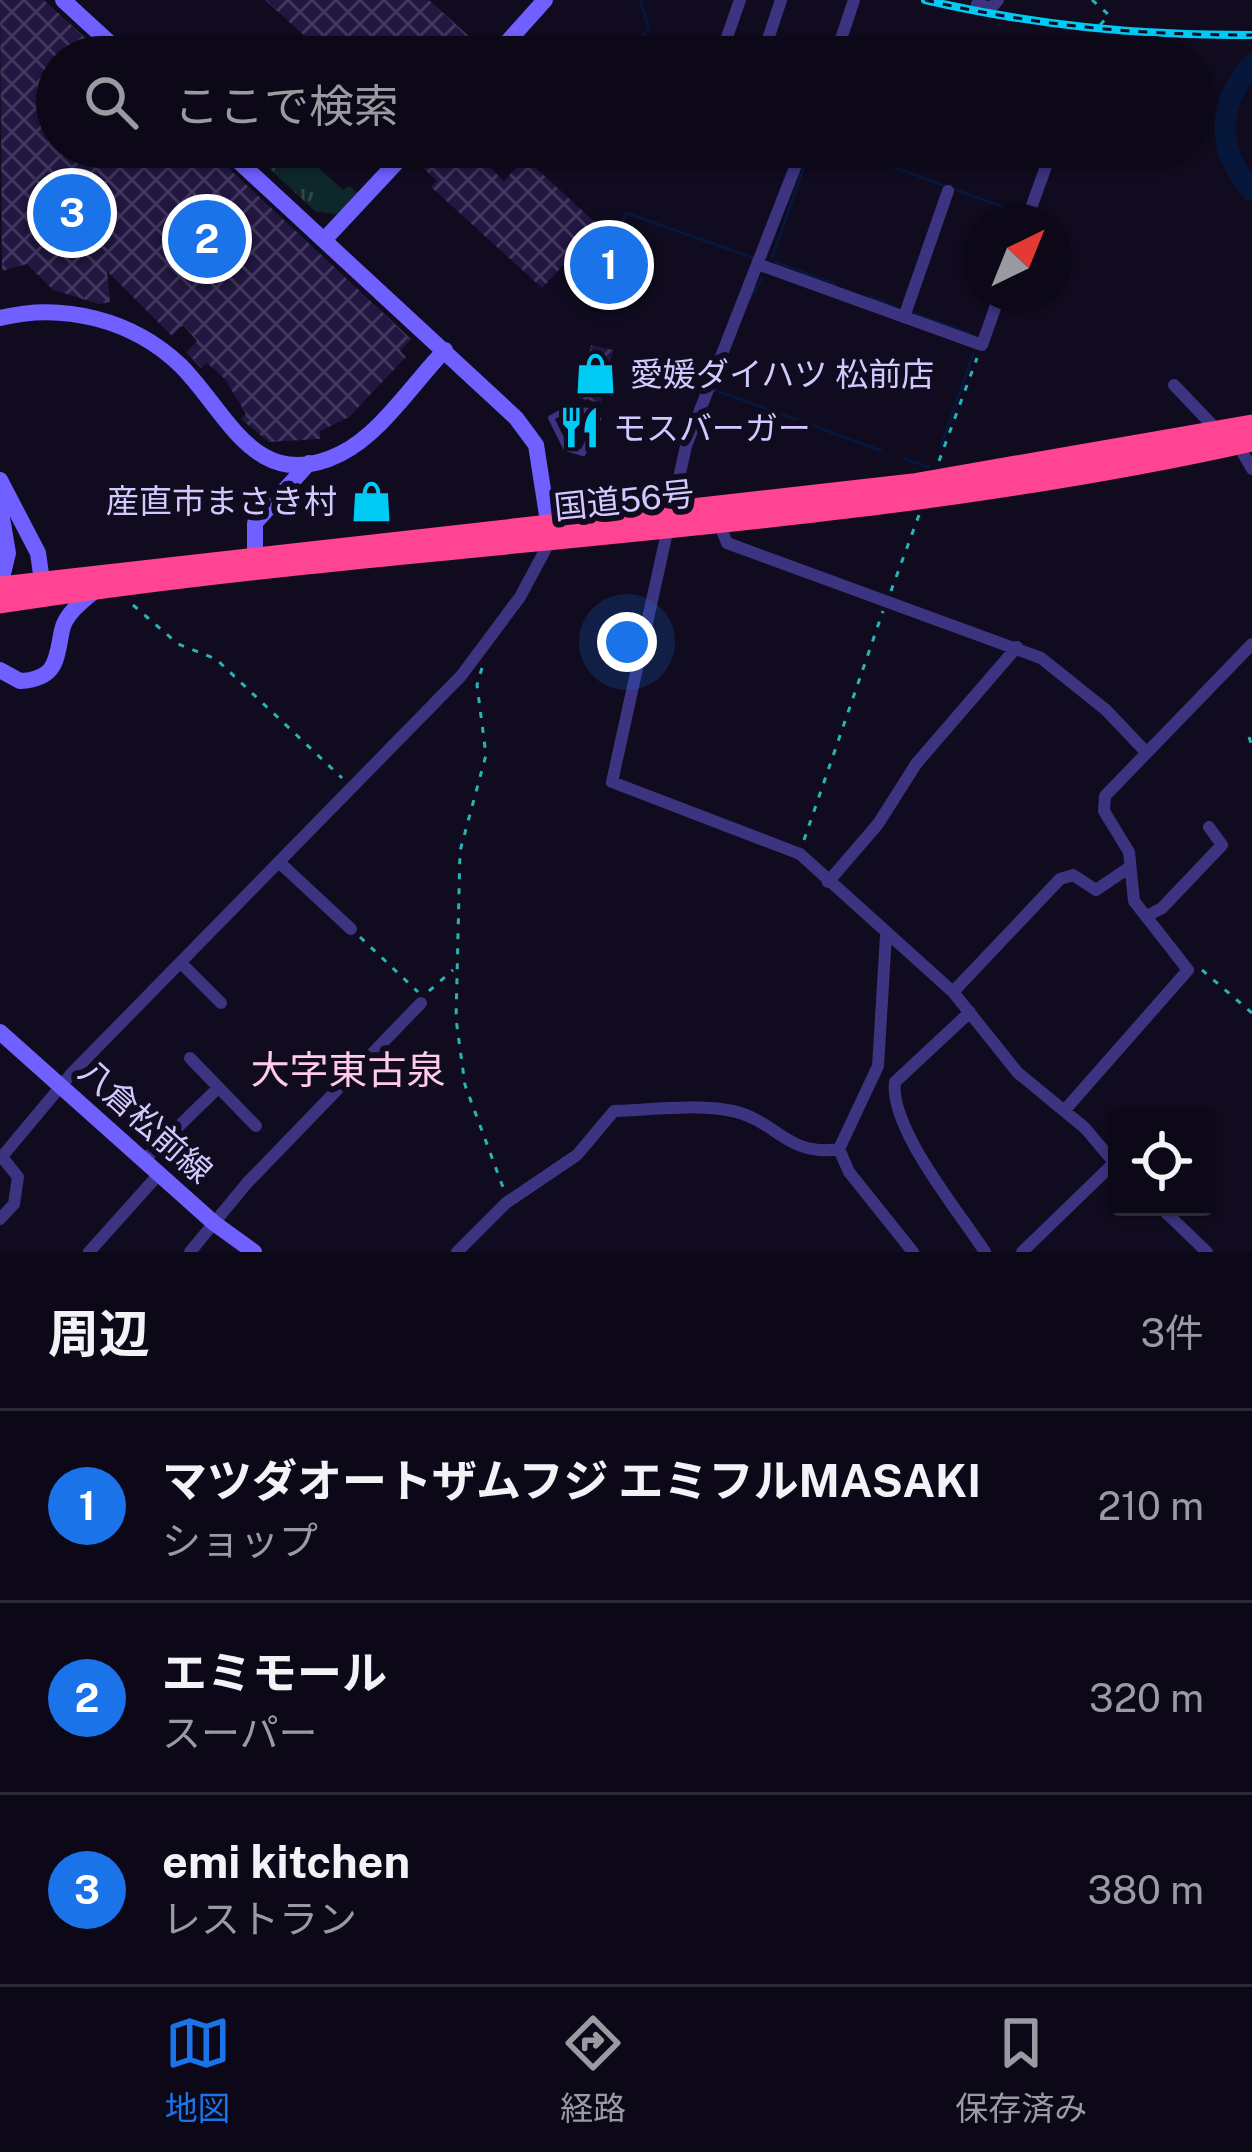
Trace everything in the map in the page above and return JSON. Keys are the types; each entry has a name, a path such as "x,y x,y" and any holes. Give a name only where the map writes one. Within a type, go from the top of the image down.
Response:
{"highway":[{"name":"国道56号","path":"10,602 928,490 1239,435"},
{"name":"国道56号","path":"0,586 255,557 549,533"}],"street":[{"path":"63,0 102,36"},
{"path":"513,36 545,0"},
{"path":"727,36 740,0"},
{"path":"769,36 781,0"},
{"path":"842,36 854,0"},
{"path":"977,4 991,8 998,0"},
{"path":"0,1219 14,1204 18,1177 1,1158 62,1086 354,789 492,638 549,533 536,445 507,407 246,168"},
{"path":"325,239 391,168"},
{"path":"795,168 760,266 704,392 668,520 612,782 799,853 953,992 1018,1072 1108,1157"},
{"path":"1032,204 1045,168"},
{"path":"904,317 948,191"},
{"path":"760,266 982,345 994,312"},
{"path":"0,318 51,312 129,329 179,365 249,448 279,461 309,463 355,445 445,350"},
{"path":"1174,385 1217,424 1239,435 1252,469"},
{"path":"255,557 255,523 309,463"},
{"path":"0,480 25,529 42,581"},
{"path":"0,506 8,553 0,586"},
{"path":"716,515 727,543 1017,647 1106,710 1145,751"},
{"path":"0,670 20,681 44,676 61,656 62,631 92,593"},
{"path":"10,602 41,605 62,631"},
{"path":"1064,1111 1189,970 1134,901 1125,841 1102,803 1145,751 1252,644"},
{"path":"828,882 878,824 916,764 1017,647"},
{"path":"1147,916 1162,908 1222,845 1209,827"},
{"path":"280,863 351,929"},
{"path":"953,992 1060,879 1073,875 1096,890 1130,866"},
{"path":"886,935 888,970 878,1066 839,1149 849,1172 913,1252"},
{"path":"181,963 221,1003"},
{"path":"190,1252 422,1000"},
{"path":"970,1012 895,1082 893,1093 914,1146 986,1252"},
{"name":"八倉松前線","path":"0,1032 214,1223 254,1252"},
{"path":"190,1058 256,1126"},
{"path":"143,1160 218,1088"},
{"path":"457,1252 506,1203 577,1155 614,1111 725,1109 755,1120 808,1153 839,1149"},
{"path":"1022,1252 1108,1171"},
{"path":"89,1252 159,1174"},
{"path":"1169,1216 1207,1252"}],"lane":[{"path":"567,410 595,415 596,434 583,453 574,454 560,442 551,418 567,410"}],"path":[{"path":"1092,0 1109,15 1100,25"},
{"path":"799,853 982,345"},
{"path":"133,605 178,644 216,659 354,789"},
{"path":"484,664 477,685 486,755 460,851 463,903 455,970 464,1084 501,1174 506,1203"},
{"path":"1249,737 1252,746"},
{"path":"351,929 422,1000 455,970"},
{"path":"1189,970 1200,969 1252,1013"}],"green space":[{"path":"269,168 319,168 343,190 349,186 359,194 340,215 315,211"}],"building":[{"path":"0,0 44,0 83,36 36,36 36,168 228,168 411,339 400,351 406,357 349,417 320,431 320,439 269,442 241,419 246,414 225,379 207,363 201,368 186,352 197,341 183,325 172,336 107,271 110,302 99,304 53,290 27,264 2,271"},
{"path":"265,0 429,0 469,36 305,36"},
{"path":"423,168 490,168 504,181 516,168 536,168 623,248 627,244 638,253 634,257 655,276 635,298 607,268 587,275 569,259 542,288 431,187 437,181"},
{"name":"愛媛ダイハツ 松前店","path":"591,345 613,350 601,403 579,398"}],"waterway":[{"path":"640,0 649,28 643,36"},
{"path":"1252,64 1232,96 1225,128 1232,159 1252,191"},
{"path":"772,258 804,168"},
{"path":"897,168 945,186"},
{"path":"954,189 996,204"},
{"path":"617,232 626,213 754,258"},
{"path":"775,262 835,284"},
{"path":"749,300 762,278"},
{"path":"870,297 894,306"},
{"path":"909,312 969,333"},
{"path":"941,446 973,354"},
{"path":"715,390 882,451"},
{"path":"904,459 929,467"}],"railway":[{"path":"925,0 1087,27 1252,35"}],"place":[{"name":"emi kitchen","path":"72,213"},
{"name":"エミモール","path":"207,239"},
{"name":"マツダオートザムフジ エミフルMASAKI","path":"609,265"},
{"name":"愛媛ダイハツ 松前店","path":"596,374"},
{"name":"モスバーガー","path":"579,428"},
{"name":"産直市まさき村","path":"371,501"}],"district":[{"name":"大字東古泉","path":"348,1070"}]}
